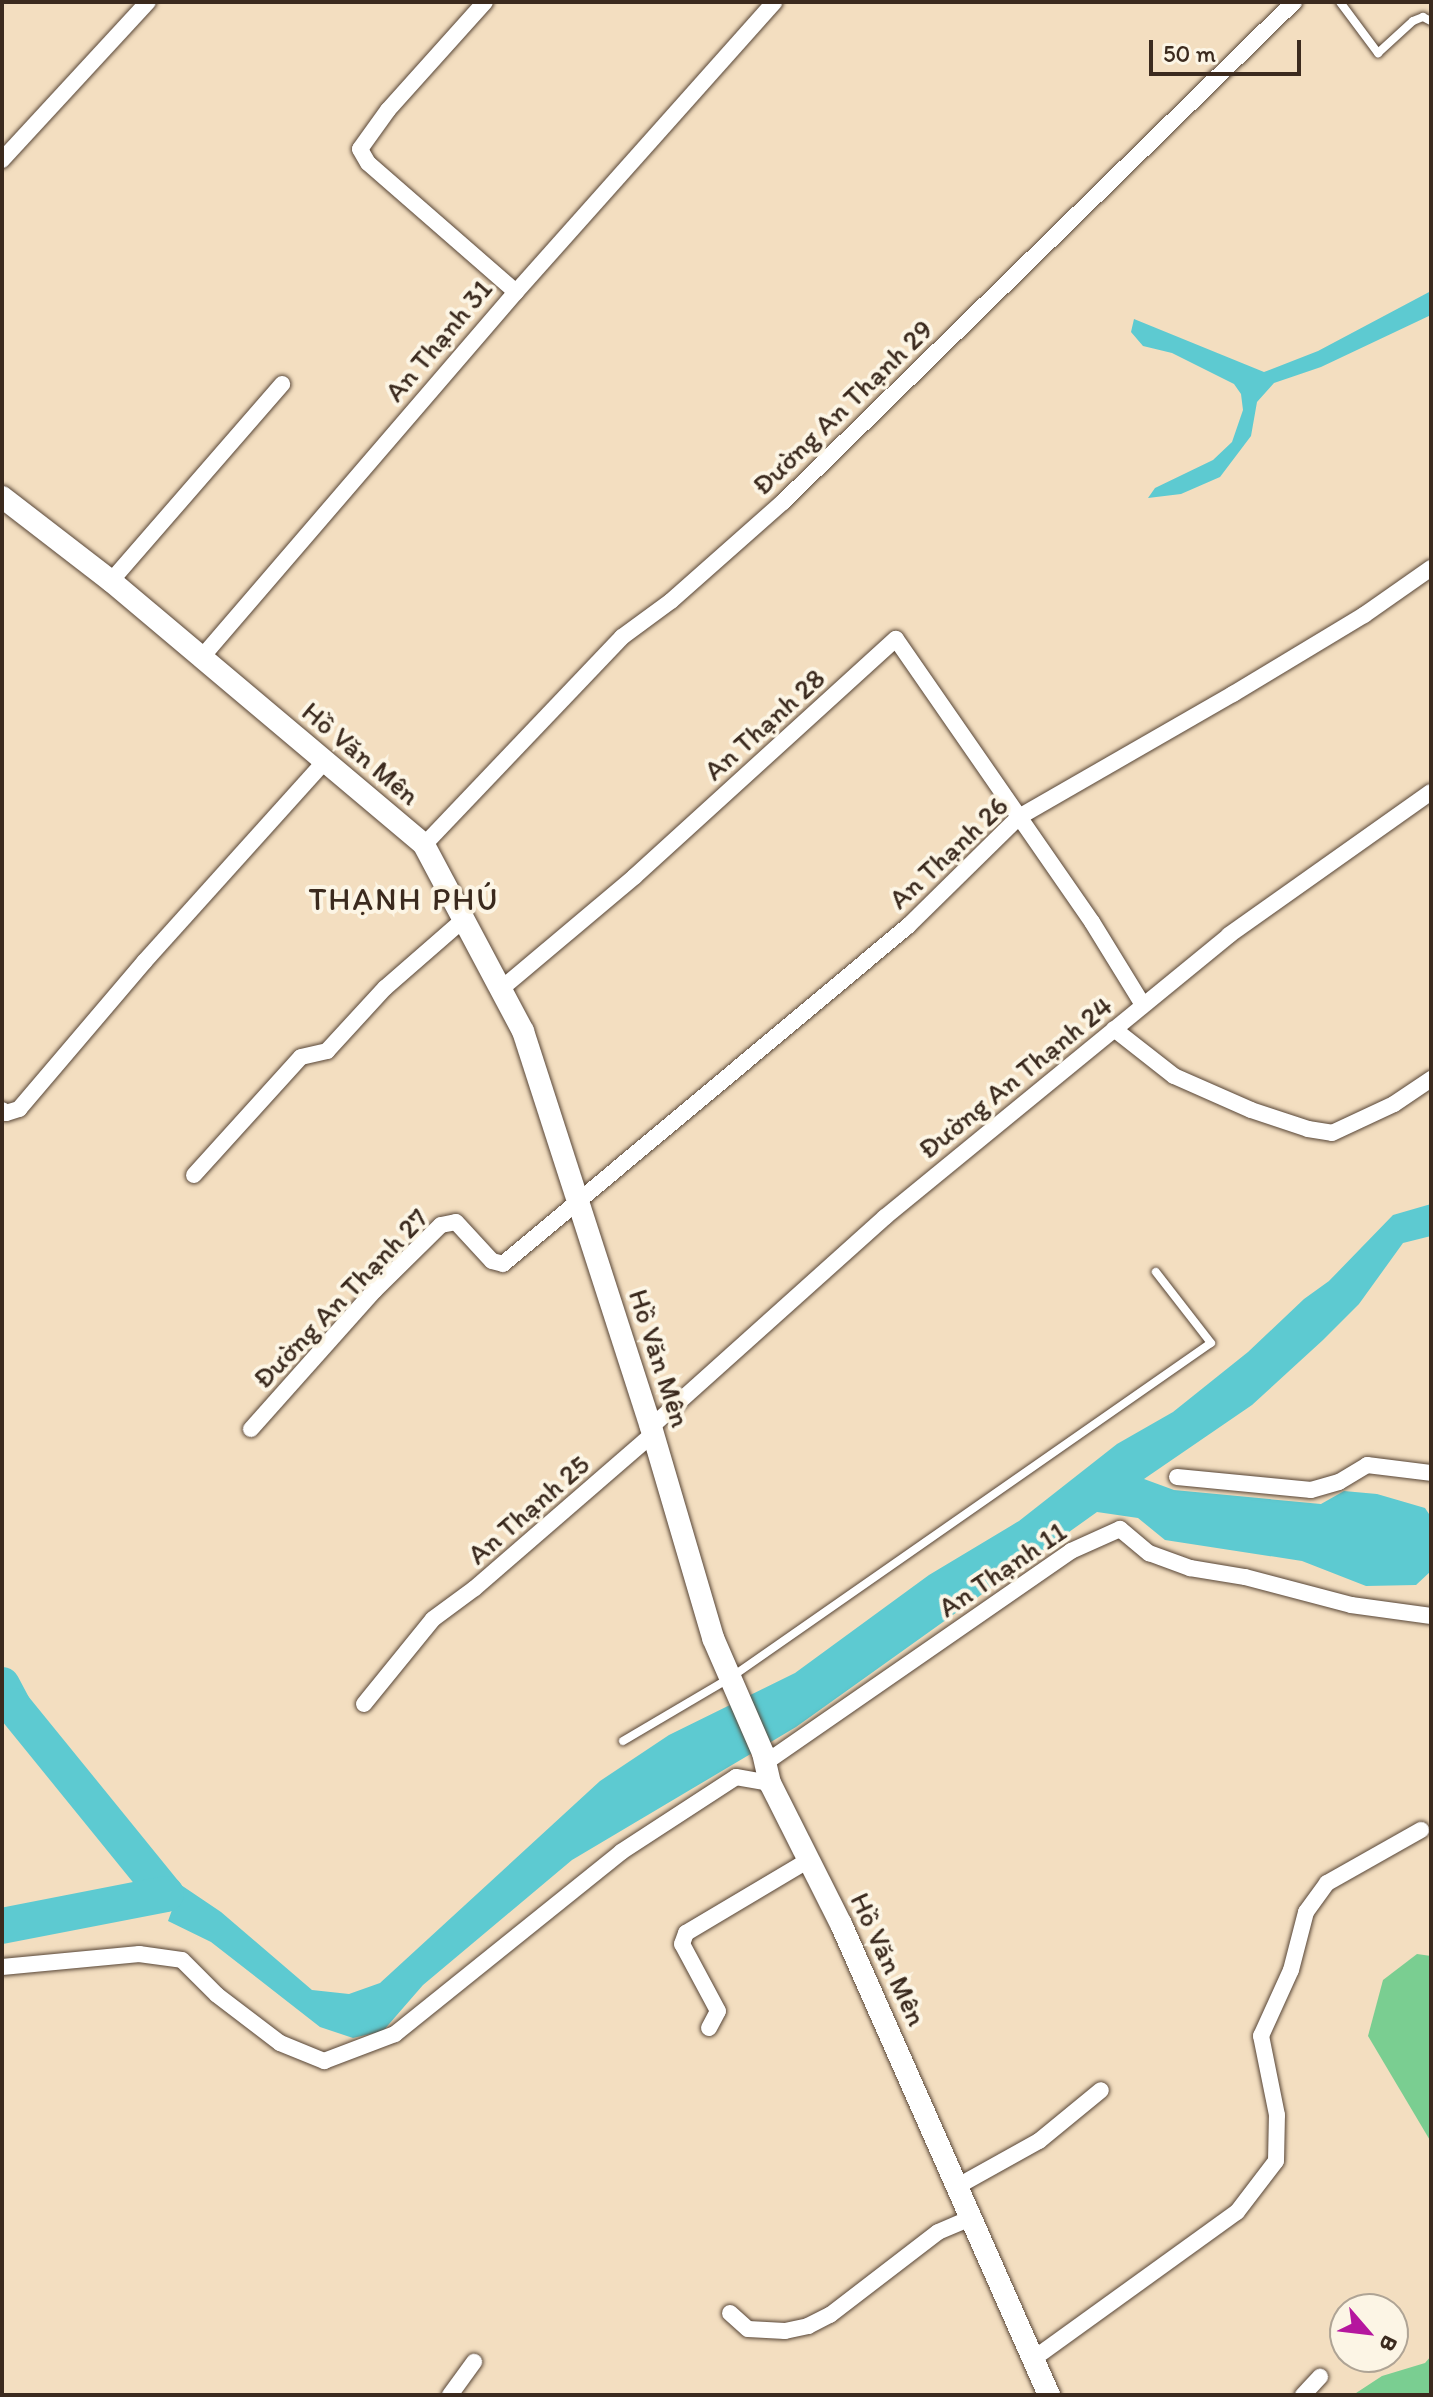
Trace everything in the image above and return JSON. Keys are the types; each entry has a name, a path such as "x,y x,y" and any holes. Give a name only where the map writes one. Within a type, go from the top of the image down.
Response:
{"street":[{"path":"2,160 148,2"},
{"name":"An Thạnh 31","path":"202,657 516,292 368,163 360,149 388,110 485,2"},
{"path":"516,292 774,2"},
{"name":"Đường An Thạnh 29","path":"424,845 622,637 671,601 783,502 1294,2"},
{"path":"111,581 282,384"},
{"name":"Hồ Văn Mên","path":"2,497 111,581 424,845 523,1031 652,1430 713,1638 766,1766 841,1924 1049,2395"},
{"name":"An Thạnh 26","path":"579,1203 908,926 1019,817 1259,679 1364,615 1431,568"},
{"name":"An Thạnh 28","path":"501,989 634,877 896,639 1019,817"},
{"path":"2,1110 6,1113 19,1109 145,961 325,761"},
{"name":"Đường An Thạnh 24","path":"652,1430 885,1217 1143,1005 1229,935 1431,792"},
{"path":"1019,817 1143,1005"},
{"path":"194,1175 301,1057 327,1051 385,988 464,919"},
{"path":"1114,1029 1174,1076 1251,1110 1308,1129 1332,1133 1394,1104 1431,1079"},
{"name":"Đường An Thạnh 27","path":"251,1429 374,1291 441,1225 456,1222 492,1261 503,1264 579,1203"},
{"name":"An Thạnh 25","path":"364,1704 433,1619 475,1588 652,1430"},
{"path":"1177,1477 1311,1490 1339,1482 1367,1465 1431,1473"},
{"name":"An Thạnh 11","path":"766,1766 1071,1551 1120,1529 1149,1553 1190,1568 1245,1577 1351,1605 1431,1616"},
{"path":"2,1967 139,1954 182,1960 217,1995 280,2043 324,2061 395,2034 621,1852 736,1777 766,1766"},
{"path":"1033,2359 1237,2212 1276,2161 1277,2115 1261,2036 1291,1970 1306,1912 1327,1883 1421,1830"},
{"path":"709,2028 718,2011 682,1944 686,1933 809,1860"},
{"path":"958,2186 1039,2141 1101,2090"},
{"path":"730,2313 748,2329 785,2331 808,2326 830,2315 938,2232 971,2218"},
{"path":"450,2395 474,2362"},
{"path":"1303,2395 1320,2377"}],"lane":[{"path":"1340,2 1378,53 1413,21 1423,17 1431,21"},
{"path":"623,1741 733,1686 1211,1343 1156,1272"}],"green space":[{"path":"1417,1954 1431,1956 1431,2142 1368,2036 1383,1980"},
{"path":"1431,2356 1431,2395 1353,2395 1382,2376 1409,2373 1409,2368 1425,2363"}],"water":[{"path":"1431,291 1431,315 1321,367 1274,383 1257,402 1251,436 1220,477 1181,494 1148,498 1155,488 1213,460 1232,442 1243,410 1241,394 1234,384 1172,353 1143,346 1131,332 1134,319 1264,372 1318,351"},
{"path":"1431,1204 1431,1236 1403,1243 1359,1304 1323,1340 1252,1405 1144,1479 1174,1490 1321,1504 1344,1491 1377,1494 1425,1508 1431,1517 1431,1571 1416,1585 1366,1586 1302,1561 1165,1540 1138,1518 1097,1512 796,1727 572,1860 423,1985 383,2031 353,2038 320,2027 211,1942 168,1921 181,1885 221,1912 312,1990 349,1994 380,1983 600,1781 669,1735 795,1673 929,1575 1019,1521 1117,1444 1173,1412 1248,1352 1304,1299 1329,1281 1393,1215"}],"waterway":[{"path":"2,1685 13,1706 166,1894 2,1926"}],"district":[{"name":"THẠNH PHÚ","path":"404,899"}]}
